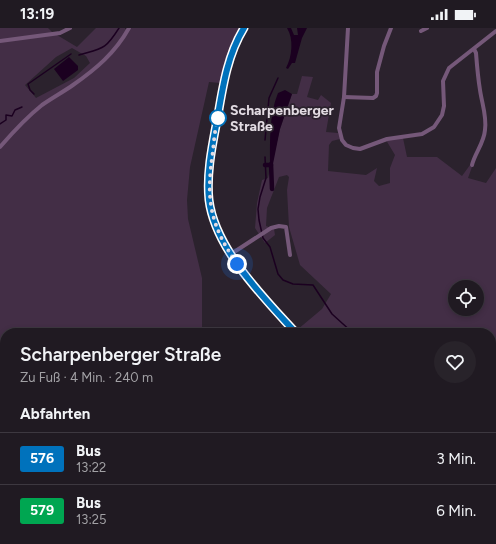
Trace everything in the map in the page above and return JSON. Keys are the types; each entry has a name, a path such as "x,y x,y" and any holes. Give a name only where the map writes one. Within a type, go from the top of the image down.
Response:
{"main road":[{"path":"244,28 232,53 224,79 213,146 209,184 210,200 213,216 219,232 231,254 260,293 292,328"}],"street":[{"path":"0,41 60,33 70,28"},
{"path":"0,147 42,106 73,86 100,65 112,53 129,28"},
{"path":"348,28 344,97 339,128 342,140 346,145 360,149 387,139 422,134 434,128 442,115 444,106 444,81 445,75 449,68 496,31"},
{"path":"344,97 373,98 376,96 377,72 384,46 391,28"},
{"path":"422,31 427,28"},
{"path":"472,165 473,159 482,145 486,118 480,92 476,53 474,49"},
{"path":"231,254 271,228 279,226 286,228 290,255"}],"shaded area":[{"path":"0,28 48,28 77,47 96,28 240,28 225,61 220,83 209,82 190,167 187,200 188,219 202,278 202,328 0,328","holes":["72,48 86,56 90,63 74,78 36,98 25,85 56,57"]},
{"path":"287,28 291,28 294,35 298,35 297,28 307,28 302,38 295,63 292,63 288,69 286,68 291,53 291,37"},
{"path":"69,57 78,66 78,70 63,81 54,69"},
{"path":"302,76 313,77 307,97 318,100 321,95 331,103 326,132 338,133 340,139 332,141 329,145 328,171 366,175 377,168 374,181 379,186 390,183 390,168 395,155 386,140 403,138 407,157 437,157 462,176 470,165 472,167 468,178 486,183 496,168 496,328 299,328 322,309 331,294 300,265 289,227 287,190 289,177 287,175 279,177 267,208 266,226 274,229 275,235 265,243 255,228 257,203 262,180 268,178 280,129 292,94 297,94"},
{"path":"285,90 292,94 280,129 273,164 270,164 273,110 278,93"}],"waterway":[{"path":"79,55 103,47 110,41 119,28"},
{"path":"34,94 30,90 28,84 71,54"},
{"path":"265,140 269,98 278,78"},
{"path":"0,124 6,120 6,115 12,116 15,110 22,107"},
{"path":"265,157 266,178 260,197 258,209 259,220 263,238 270,247 278,274 283,280 293,284 313,285 332,314 347,328"},
{"path":"271,164 272,189"},
{"path":"265,165 271,165"}],"bus line":[{"name":"576","path":"244,28 232,53 224,79 213,146 209,184 211,208 219,232 234,259 260,293 292,328"}],"place":[{"name":"Scharpenberger Straße","path":"218,118"}],"route":[{"path":"218,118 209,184 211,208 219,232 237,264"}]}
